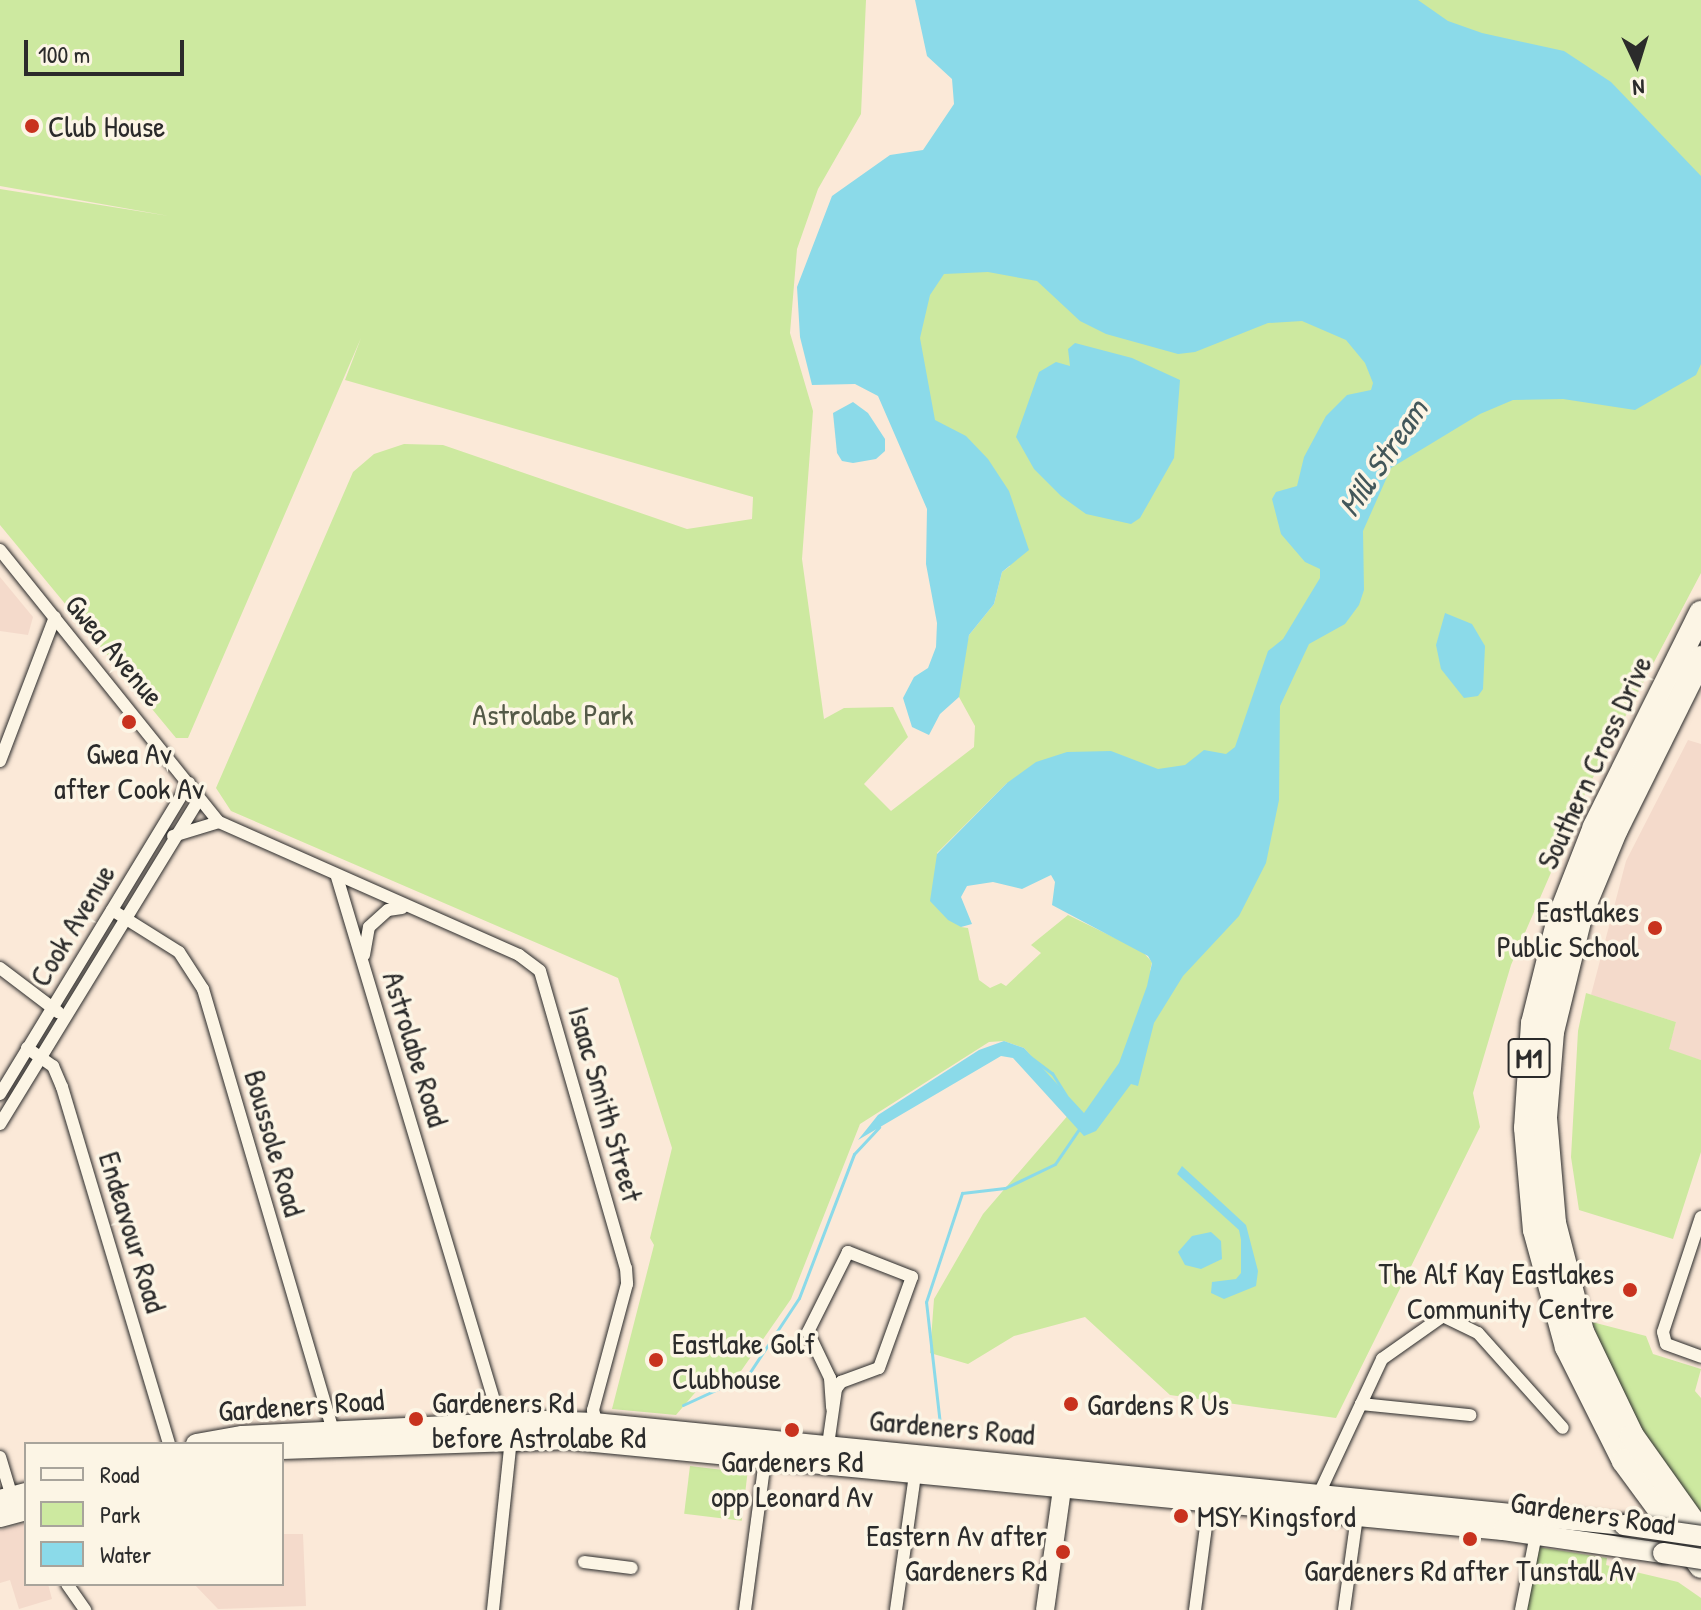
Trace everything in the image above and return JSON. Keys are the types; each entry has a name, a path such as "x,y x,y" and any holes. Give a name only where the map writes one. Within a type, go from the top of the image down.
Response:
{"highway":[{"name":"Southern Cross Drive","path":"1701,613 1595,827 1559,919 1533,1023 1526,1128 1535,1230 1567,1347 1624,1461 1701,1566"},
{"name":"Southern Cross Drive","path":"1701,658 1616,829 1581,913 1552,1032 1545,1118 1554,1223 1582,1332 1632,1436 1701,1535"}],"main road":[{"name":"Gardeners Road","path":"208,1442 242,1436 333,1431 545,1421 594,1423 1320,1491 1701,1535"},
{"name":"Gardeners Road","path":"284,1449 511,1437 637,1446 765,1461 1536,1534 1701,1559"},
{"path":"0,1517 16,1500"}],"street":[{"name":"Gwea Avenue","path":"0,550 189,783"},
{"path":"0,761 55,617"},
{"path":"189,783 219,822 337,877"},
{"name":"Cook Avenue","path":"0,1124 40,1057 58,1012 112,910 189,783"},
{"name":"Cook Avenue","path":"0,1094 27,1048 58,1012 124,918 199,799"},
{"path":"173,836 219,822"},
{"name":"Isaac Smith Street","path":"337,877 519,955 540,971 626,1268 594,1423"},
{"name":"Astrolabe Road","path":"337,877 496,1407"},
{"path":"365,970 363,944 369,927 388,910 404,908"},
{"name":"Boussole Road","path":"112,910 179,952 203,989 333,1431"},
{"path":"0,968 58,1012"},
{"name":"Endeavour Road","path":"27,1048 53,1066 62,1087 168,1442"},
{"path":"1701,1217 1663,1332 1672,1348 1701,1357"},
{"path":"828,1445 832,1408 830,1378 808,1332 848,1252 912,1277 879,1368 841,1382 832,1408"},
{"path":"1311,1512 1382,1359 1443,1316 1478,1333 1563,1428"},
{"path":"1361,1404 1470,1415"},
{"path":"594,1423 606,1435 637,1446"},
{"path":"493,1610 511,1437"},
{"path":"0,1457 16,1500"},
{"path":"745,1610 765,1461"},
{"path":"1045,1610 1065,1467"},
{"path":"896,1610 915,1475"},
{"path":"1195,1610 1209,1503"},
{"path":"1344,1610 1357,1516"},
{"path":"1521,1610 1536,1534"},
{"path":"584,1562 632,1568"},
{"path":"68,1586 85,1610"}],"shaded area":[{"path":"0,577 33,617 28,635 0,631"},
{"name":"Eastlakes Public School","path":"1688,740 1701,744 1701,1060 1668,1050 1676,1022 1591,995 1626,861"},
{"path":"24,1524 24,1586 49,1586 52,1599 19,1609 10,1580 0,1583 0,1530"},
{"path":"284,1534 303,1534 306,1606 218,1609 196,1586 284,1586"}],"green space":[{"name":"Astrolabe Park","path":"0,0 866,0 861,114 818,189 797,249 790,333 813,411 802,559 824,719 844,708 893,707 908,737 864,784 891,811 974,747 975,726 959,697 959,675 969,635 994,604 1002,572 1010,566 927,431 910,351 931,254 1701,288 1701,573 1588,787 1511,965 1473,1093 1480,1127 1336,1418 1170,1395 1085,1317 1014,1336 968,1364 930,1353 934,1299 983,1214 1076,1106 1024,1048 1004,1041 989,1042 860,1124 791,1299 741,1371 699,1388 676,1415 612,1409 654,1245 650,1238 672,1148 618,978 231,811 216,788 353,472 374,454 404,444 443,445 687,529 752,519 753,497 345,380 361,338 188,738 176,738 0,525 0,189 169,216 0,186","holes":["1007,783 1214,894 1150,971 1152,962 1142,951 1068,915 1031,945 1041,953 1006,986 1001,983 990,988 979,980 968,928 961,927 937,853"]},
{"path":"1355,0 1701,0 1701,207"},
{"path":"1586,993 1676,1022 1669,1049 1701,1060 1701,1152 1673,1239 1579,1210 1571,1157 1578,1031"},
{"path":"1592,1322 1646,1336 1653,1354 1701,1369 1695,1391 1701,1398 1701,1513 1651,1445 1617,1387"},
{"path":"690,1466 748,1473 742,1521 684,1514"},
{"path":"1538,1547 1607,1558 1606,1565 1678,1582 1701,1598 1701,1610 1526,1610"}],"water":[{"path":"915,0 1418,0 1448,21 1482,33 1564,51 1611,82 1701,176 1701,364 1696,375 1635,410 1563,399 1513,400 1480,414 1391,468 1363,531 1364,590 1359,605 1345,624 1309,644 1280,706 1279,800 1266,863 1239,916 1183,976 1154,1023 1138,1086 1131,1084 1096,1131 1084,1136 1013,1058 1001,1056 858,1140 878,1115 979,1050 1004,1041 1024,1048 1084,1113 1119,1063 1147,986 1152,963 1148,956 1052,905 1055,882 1051,875 1022,889 993,882 967,886 961,897 972,924 961,927 948,920 930,901 937,854 1007,783 1036,762 1067,752 1111,751 1158,769 1185,765 1204,750 1226,754 1235,747 1268,651 1283,639 1320,578 1320,569 1305,562 1281,534 1272,499 1276,492 1297,486 1304,457 1326,416 1347,395 1371,390 1373,383 1365,363 1346,340 1302,321 1268,323 1195,352 1178,354 1106,334 1080,321 1037,281 988,272 944,274 930,295 920,338 935,420 966,436 988,459 1009,491 1029,550 1002,572 994,604 969,635 959,697 940,714 929,735 912,727 903,698 914,677 928,668 936,647 937,623 926,564 927,509 878,396 855,384 812,385 800,337 797,287 832,196 890,155 923,150 954,104 952,79 927,56"},
{"path":"1075,343 1132,358 1180,380 1174,458 1140,518 1131,524 1086,514 1061,496 1034,469 1016,437 1039,372 1056,362 1070,366 1068,349"},
{"path":"853,402 868,413 885,439 885,451 876,459 853,463 842,461 837,453 833,413"},
{"path":"1445,613 1472,624 1485,646 1483,689 1478,696 1464,698 1441,669 1436,645"},
{"path":"1182,1166 1246,1225 1258,1271 1256,1286 1224,1299 1211,1293 1212,1282 1236,1279 1241,1273 1239,1230 1177,1174"},
{"path":"1211,1232 1221,1241 1222,1259 1201,1269 1185,1265 1178,1252 1192,1236"}],"waterway":[{"name":"Mill Stream","path":"1025,1053 1052,1073 1066,1095"},
{"path":"683,1405 748,1375 799,1298 854,1154 879,1127"},
{"path":"941,1433 926,1302 962,1193 1005,1188 1055,1164 1079,1129"}],"place":[{"name":"Club House","path":"32,126"},
{"name":"Gwea Av after Cook Av","path":"129,722"},
{"name":"Eastlakes Public School","path":"1655,928"},
{"name":"The Alf Kay Eastlakes Community Centre","path":"1630,1290"},
{"name":"Eastlake Golf Clubhouse","path":"656,1360"},
{"name":"Gardens R Us","path":"1071,1404"},
{"name":"Gardeners Rd before Astrolabe Rd","path":"416,1419"},
{"name":"Gardeners Rd opp Leonard Av","path":"792,1430"},
{"name":"MSY Kingsford","path":"1181,1516"},
{"name":"Gardeners Rd after Tunstall Av","path":"1470,1539"},
{"name":"Eastern Av after Gardeners Rd","path":"1063,1552"}]}
